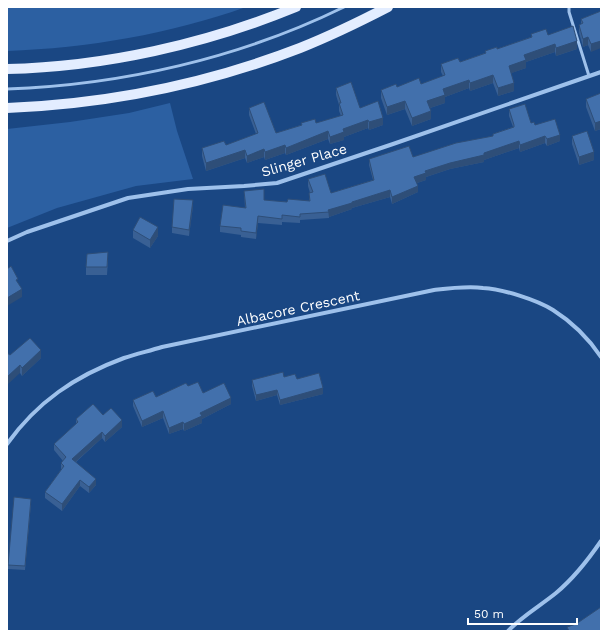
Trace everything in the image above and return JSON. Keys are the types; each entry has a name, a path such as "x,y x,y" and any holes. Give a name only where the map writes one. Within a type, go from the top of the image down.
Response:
{"main road":[{"path":"7,69 57,66 124,57 224,32 296,7"},
{"path":"7,108 64,105 183,84 233,70 299,48 388,7"}],"street":[{"name":"Slinger Place","path":"7,241 27,232 128,198 188,189 244,186 276,182 601,72"},
{"name":"Albacore Crescent","path":"7,444 21,425 49,398 80,378 124,358 162,347 434,290 459,287 484,288 512,294 533,301 553,310 577,328 601,357"},
{"path":"508,631 557,592 586,563 601,541"}],"lane":[{"path":"7,89 36,88 88,82 143,73 194,62 260,41 344,7"},
{"path":"570,7 569,12 589,76"}],"shaded area":[{"path":"7,7 246,7 188,25 128,38 68,47 7,51"},
{"path":"170,103 177,131 193,179 136,186 57,208 7,228 7,129 70,122 129,113"}],"building":[{"path":"601,11 601,41 591,44 588,37 583,39 579,25 583,23 581,19"},
{"path":"573,26 577,41 556,48 555,44 524,55 526,60 509,66 514,83 498,88 493,75 470,83 469,80 443,89 445,95 427,101 431,111 412,118 405,101 387,107 381,90 396,84 397,87 419,78 421,84 445,75 441,64 458,58 460,62 486,53 485,51 497,47 497,49 532,37 531,34 546,29 548,35"},
{"path":"351,82 360,108 378,101 383,118 369,122 368,120 343,129 344,132 330,137 328,131 286,148 285,145 265,152 264,149 247,156 245,150 206,163 202,148 224,141 226,145 258,133 249,108 264,102 276,133 302,125 301,123 315,119 316,123 343,115 336,88"},
{"path":"601,93 601,121 595,123 586,99"},
{"path":"525,104 531,123 534,122 535,125 555,119 560,135 547,139 545,136 520,145 519,141 484,153 484,155 425,171 426,173 414,177 418,186 392,197 390,190 328,210 329,212 300,214 300,217 282,215 282,219 258,216 256,233 241,231 241,228 220,226 223,205 246,208 244,191 264,189 264,200 287,202 288,199 310,201 309,193 313,192 308,179 325,174 331,193 374,180 369,159 409,146 413,157 456,143 493,136 493,134 514,127 509,109"},
{"path":"587,131 594,152 579,157 572,136"},
{"path":"174,199 193,200 189,230 172,227"},
{"path":"140,217 158,227 150,240 133,230"},
{"path":"108,252 107,267 86,267 87,254"},
{"path":"11,266 18,279 16,280 22,289 7,298 7,269"},
{"path":"30,338 41,350 22,368 20,365 7,377 7,353 10,355"},
{"path":"283,372 284,377 295,374 297,379 319,373 323,388 280,400 277,390 256,395 252,380"},
{"path":"198,382 203,393 224,383 231,398 200,413 202,416 184,424 183,422 169,428 163,411 142,421 133,400 153,391 156,397 186,383 188,386"},
{"path":"93,404 103,415 111,408 122,420 105,436 102,432 72,459 96,479 89,487 80,480 62,504 45,492 64,466 61,463 66,457 54,444 78,422 76,419"},
{"path":"14,497 31,499 25,566 8,565"},
{"path":"601,607 601,630 569,631 567,627 576,624"}]}
